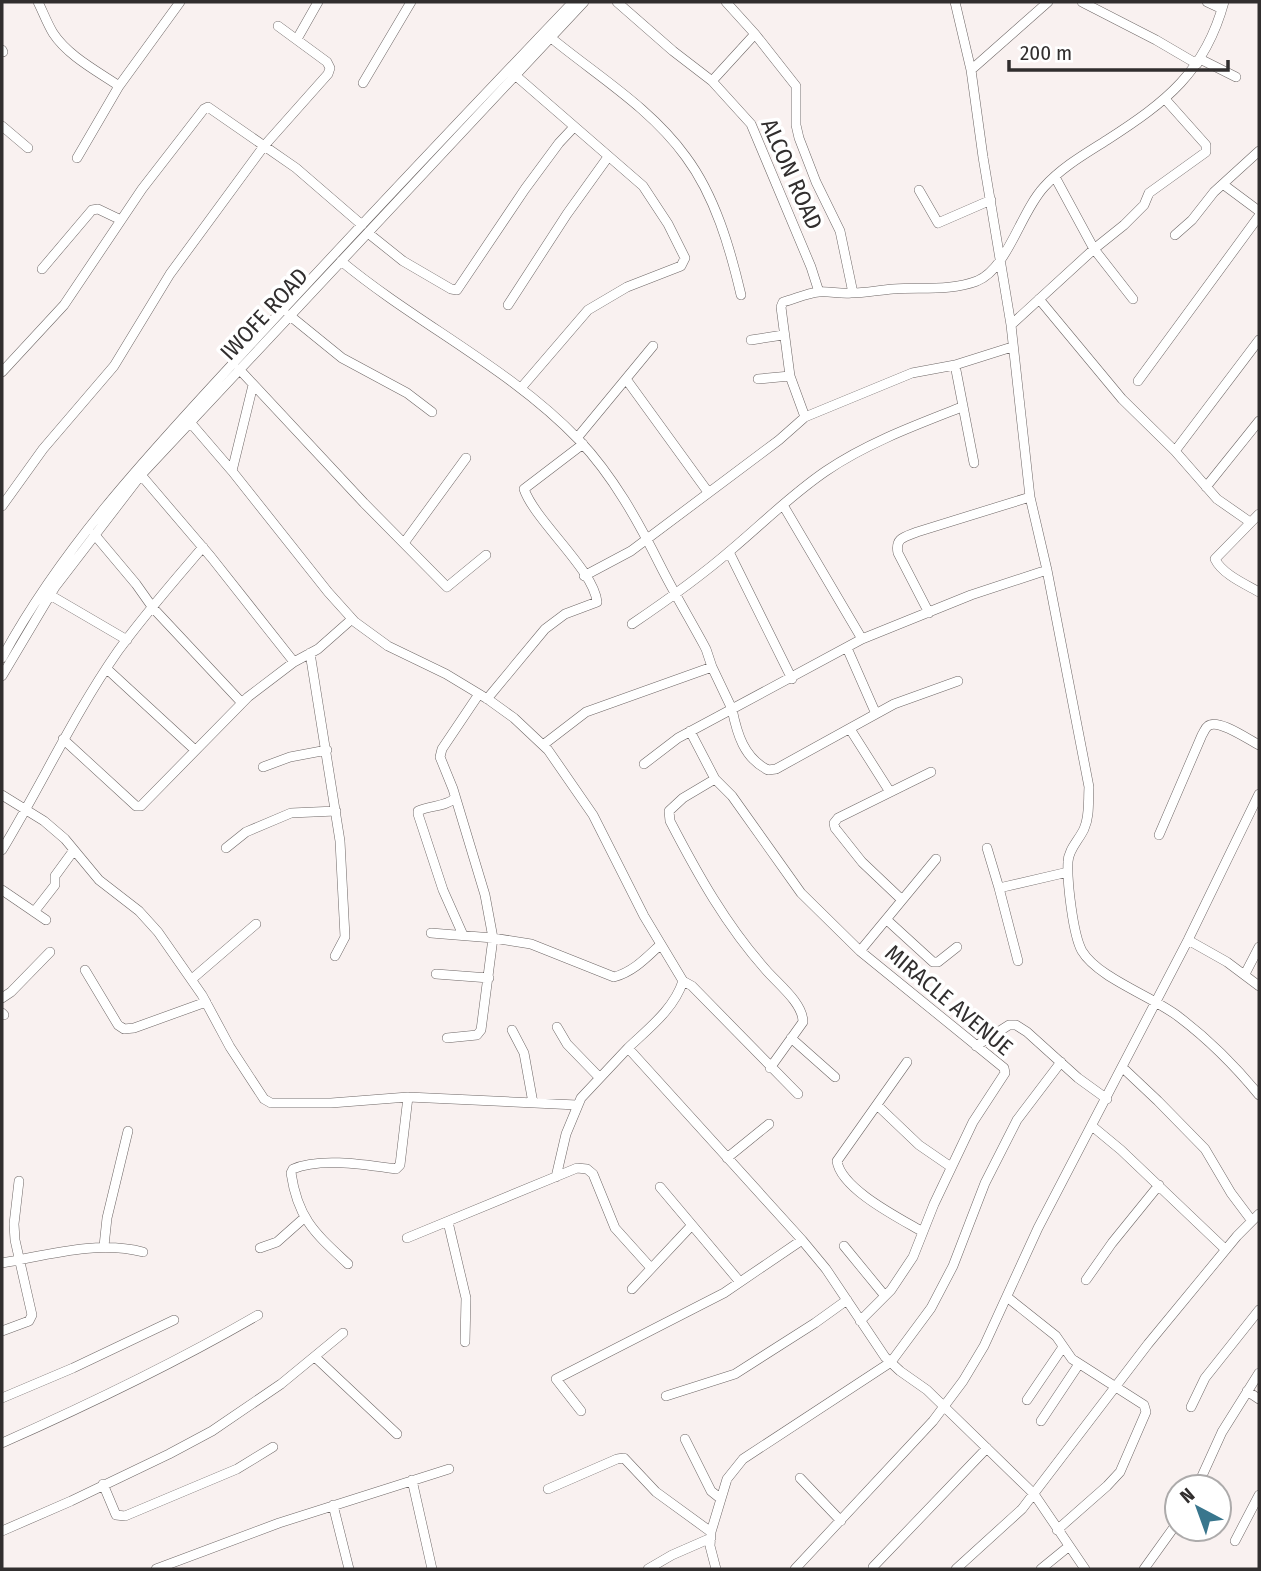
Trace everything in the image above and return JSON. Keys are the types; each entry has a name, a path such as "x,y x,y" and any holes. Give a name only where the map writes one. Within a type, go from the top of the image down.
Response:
{"street":[{"path":"38,2 60,42 119,86"},
{"path":"77,158 119,86 180,2"},
{"path":"297,39 318,2"},
{"path":"363,83 411,2"},
{"name":"IWOFE ROAD","path":"2,676 50,595 94,534 105,514 341,261 365,229 573,2"},
{"name":"IWOFE ROAD","path":"2,658 6,640 56,572 187,412 584,2"},
{"name":"ALCON ROAD","path":"617,2 712,81 731,99 756,133 819,292"},
{"path":"726,2 796,86 796,125 799,138 816,182 840,231 853,293"},
{"path":"958,2 1011,325 1030,497 1047,570 1089,787 1088,816 1068,859 1074,923 1081,950 1089,960 1122,984 1157,1001 1181,1018 1220,1053 1259,1095"},
{"path":"971,70 1048,2"},
{"path":"1082,2 1199,62 1236,77"},
{"path":"805,417 790,376 781,304 819,292 853,293 964,284 988,276 1001,262 1028,208 1055,177 1072,162 1165,99 1199,62 1223,6 1207,2"},
{"path":"2,506 43,449 114,366 170,274 264,146 328,74 330,68 327,62 278,26"},
{"path":"712,81 755,34"},
{"path":"550,37 641,110 687,158 713,208 730,252 741,295"},
{"path":"515,75 643,186 679,243 685,261 681,266 610,295 588,310 521,388"},
{"path":"1011,325 1140,209 1149,193 1207,149 1165,99"},
{"path":"2,372 64,304 121,220 208,107 321,188 403,261 457,290 525,189 574,127"},
{"path":"2,126 28,148"},
{"path":"1175,235 1192,220 1214,192 1259,151"},
{"path":"508,305 608,157"},
{"path":"1055,177 1094,249 1133,299"},
{"path":"1138,381 1259,214 1224,185"},
{"path":"919,190 938,223 991,200"},
{"path":"42,270 92,210 98,209 121,220"},
{"path":"341,261 521,388 580,441 631,510 647,537 706,649 747,752 768,771 912,696 958,681"},
{"path":"1039,299 1122,399 1175,451 1224,505 1250,522"},
{"path":"289,315 342,358 407,393 432,412"},
{"path":"751,340 783,335"},
{"path":"1175,451 1259,340"},
{"path":"447,1038 480,1034 493,938 485,895 440,757 442,749 483,696 545,629 565,614 597,602 597,597 584,576 524,489 580,441 653,346"},
{"path":"584,576 631,551 779,440 805,417 912,373 955,365 1012,347"},
{"path":"955,365 974,463"},
{"path":"239,369 447,587 486,555"},
{"path":"758,379 790,376"},
{"path":"626,379 708,492"},
{"path":"232,471 253,385"},
{"path":"632,624 676,594 729,552 802,487 848,457 962,407"},
{"path":"190,421 352,619 388,646 446,674 483,696 514,718 543,745 593,815 660,945 684,982 692,986 798,1094"},
{"path":"1206,487 1259,421"},
{"path":"404,543 466,458"},
{"path":"141,475 294,662"},
{"path":"929,613 898,553 897,545 900,539 917,531 1030,497"},
{"path":"783,505 862,639"},
{"path":"1259,514 1215,561 1240,582 1259,592"},
{"path":"94,534 153,608 242,704"},
{"path":"2,850 27,809 63,739 107,669 202,547"},
{"path":"729,552 792,678"},
{"path":"644,764 690,731 862,639 995,586 1047,570"},
{"path":"50,595 127,640"},
{"path":"63,739 136,806 141,806 242,704 352,619"},
{"path":"846,648 876,714"},
{"path":"310,653 341,853 345,937 335,957"},
{"path":"543,745 586,712 712,667"},
{"path":"107,669 195,751"},
{"path":"1159,835 1202,735 1209,725 1215,723 1229,728 1259,746"},
{"path":"850,729 890,792"},
{"name":"MIRACLE AVENUE","path":"690,731 715,779 732,796 801,893 860,951 1002,1065 1005,1073 973,1122 913,1257 885,1296 860,1321"},
{"path":"263,767 290,757 327,750"},
{"path":"901,899 862,862 834,825 838,818 930,772"},
{"path":"715,779 669,811 670,821 726,922 803,1016 803,1022 770,1068"},
{"path":"795,1569 945,1407 984,1346 1038,1228 1157,1001 1259,794"},
{"path":"2,795 55,830 99,880 139,911 192,979 248,1075 264,1099 271,1103 331,1103 408,1097 577,1105"},
{"path":"455,798 451,802 424,808 418,811 418,814 443,890 463,935"},
{"path":"226,848 246,832 290,813 336,811"},
{"path":"987,848 1018,961"},
{"path":"34,912 55,885 55,876 74,850"},
{"path":"860,951 936,859"},
{"path":"999,888 1068,872"},
{"path":"2,890 46,920"},
{"path":"887,920 933,962 938,962 957,947"},
{"path":"192,979 256,924"},
{"path":"431,933 531,944 614,976 624,974 635,967 660,945"},
{"path":"1188,940 1245,974 1259,986"},
{"path":"1245,974 1259,947"},
{"path":"2,998 50,953"},
{"path":"85,970 118,1025 124,1029 134,1028 206,1002"},
{"path":"436,974 489,978"},
{"path":"556,1177 566,1134 577,1105 599,1077 679,995 684,982"},
{"path":"976,1046 1009,1025 1016,1025 1107,1099"},
{"path":"557,1027 567,1044 599,1077"},
{"path":"512,1030 524,1053 533,1103"},
{"path":"792,1038 835,1077"},
{"path":"628,1048 802,1240 891,1363 945,1407 1034,1494 1085,1569"},
{"path":"907,1062 836,1161 845,1178 872,1201 923,1232"},
{"path":"716,1569 711,1535 727,1479 743,1459 891,1363 930,1308 947,1277 985,1183 1017,1120 1061,1062"},
{"path":"956,1569 1022,1509 1114,1387 1225,1250 1256,1217 1231,1194 1205,1149 1122,1068"},
{"path":"348,1264 317,1236 304,1218 292,1180 293,1169 302,1165 349,1163 396,1169 402,1156 408,1097"},
{"path":"877,1105 919,1145 951,1167"},
{"path":"727,1158 769,1124"},
{"path":"1092,1126 1225,1250"},
{"path":"104,1246 107,1218 128,1131"},
{"path":"407,1238 577,1168 587,1169 593,1174 615,1228 651,1268"},
{"path":"2,1332 29,1321 32,1315 14,1224 19,1181"},
{"path":"1086,1280 1158,1185"},
{"path":"660,1187 740,1282"},
{"path":"260,1248 277,1242 304,1218"},
{"path":"448,1222 466,1298 465,1342"},
{"path":"632,1289 692,1225"},
{"path":"582,1411 556,1379 675,1319 740,1282 802,1240"},
{"path":"2,1263 104,1246 122,1246 143,1252"},
{"path":"844,1246 864,1274 885,1296"},
{"path":"1007,1297 1056,1336 1065,1352 1079,1364 1144,1405 1146,1412 1120,1472 1057,1530"},
{"path":"666,1396 735,1374 847,1300"},
{"path":"1191,1407 1205,1378 1259,1310"},
{"path":"2,1443 117,1391 191,1354 258,1315"},
{"path":"2,1398 174,1320"},
{"path":"2,1531 169,1454 212,1431 281,1384 344,1334"},
{"path":"1027,1400 1063,1347"},
{"path":"315,1357 397,1434"},
{"path":"1041,1421 1079,1364"},
{"path":"1203,1473 1222,1432 1259,1373"},
{"path":"1247,1391 1259,1399"},
{"path":"684,1439 711,1491 721,1499"},
{"path":"103,1485 116,1515 125,1516 237,1469 273,1447"},
{"path":"873,1567 987,1448"},
{"path":"548,1489 617,1458 624,1458 656,1492 711,1535"},
{"path":"156,1569 279,1523 449,1469"},
{"path":"800,1478 841,1521"},
{"path":"412,1480 432,1569"},
{"path":"1235,1541 1259,1495"},
{"path":"333,1505 349,1569"},
{"path":"648,1569 711,1535"},
{"path":"1144,1569 1163,1543"},
{"path":"1041,1569 1068,1547"}]}
